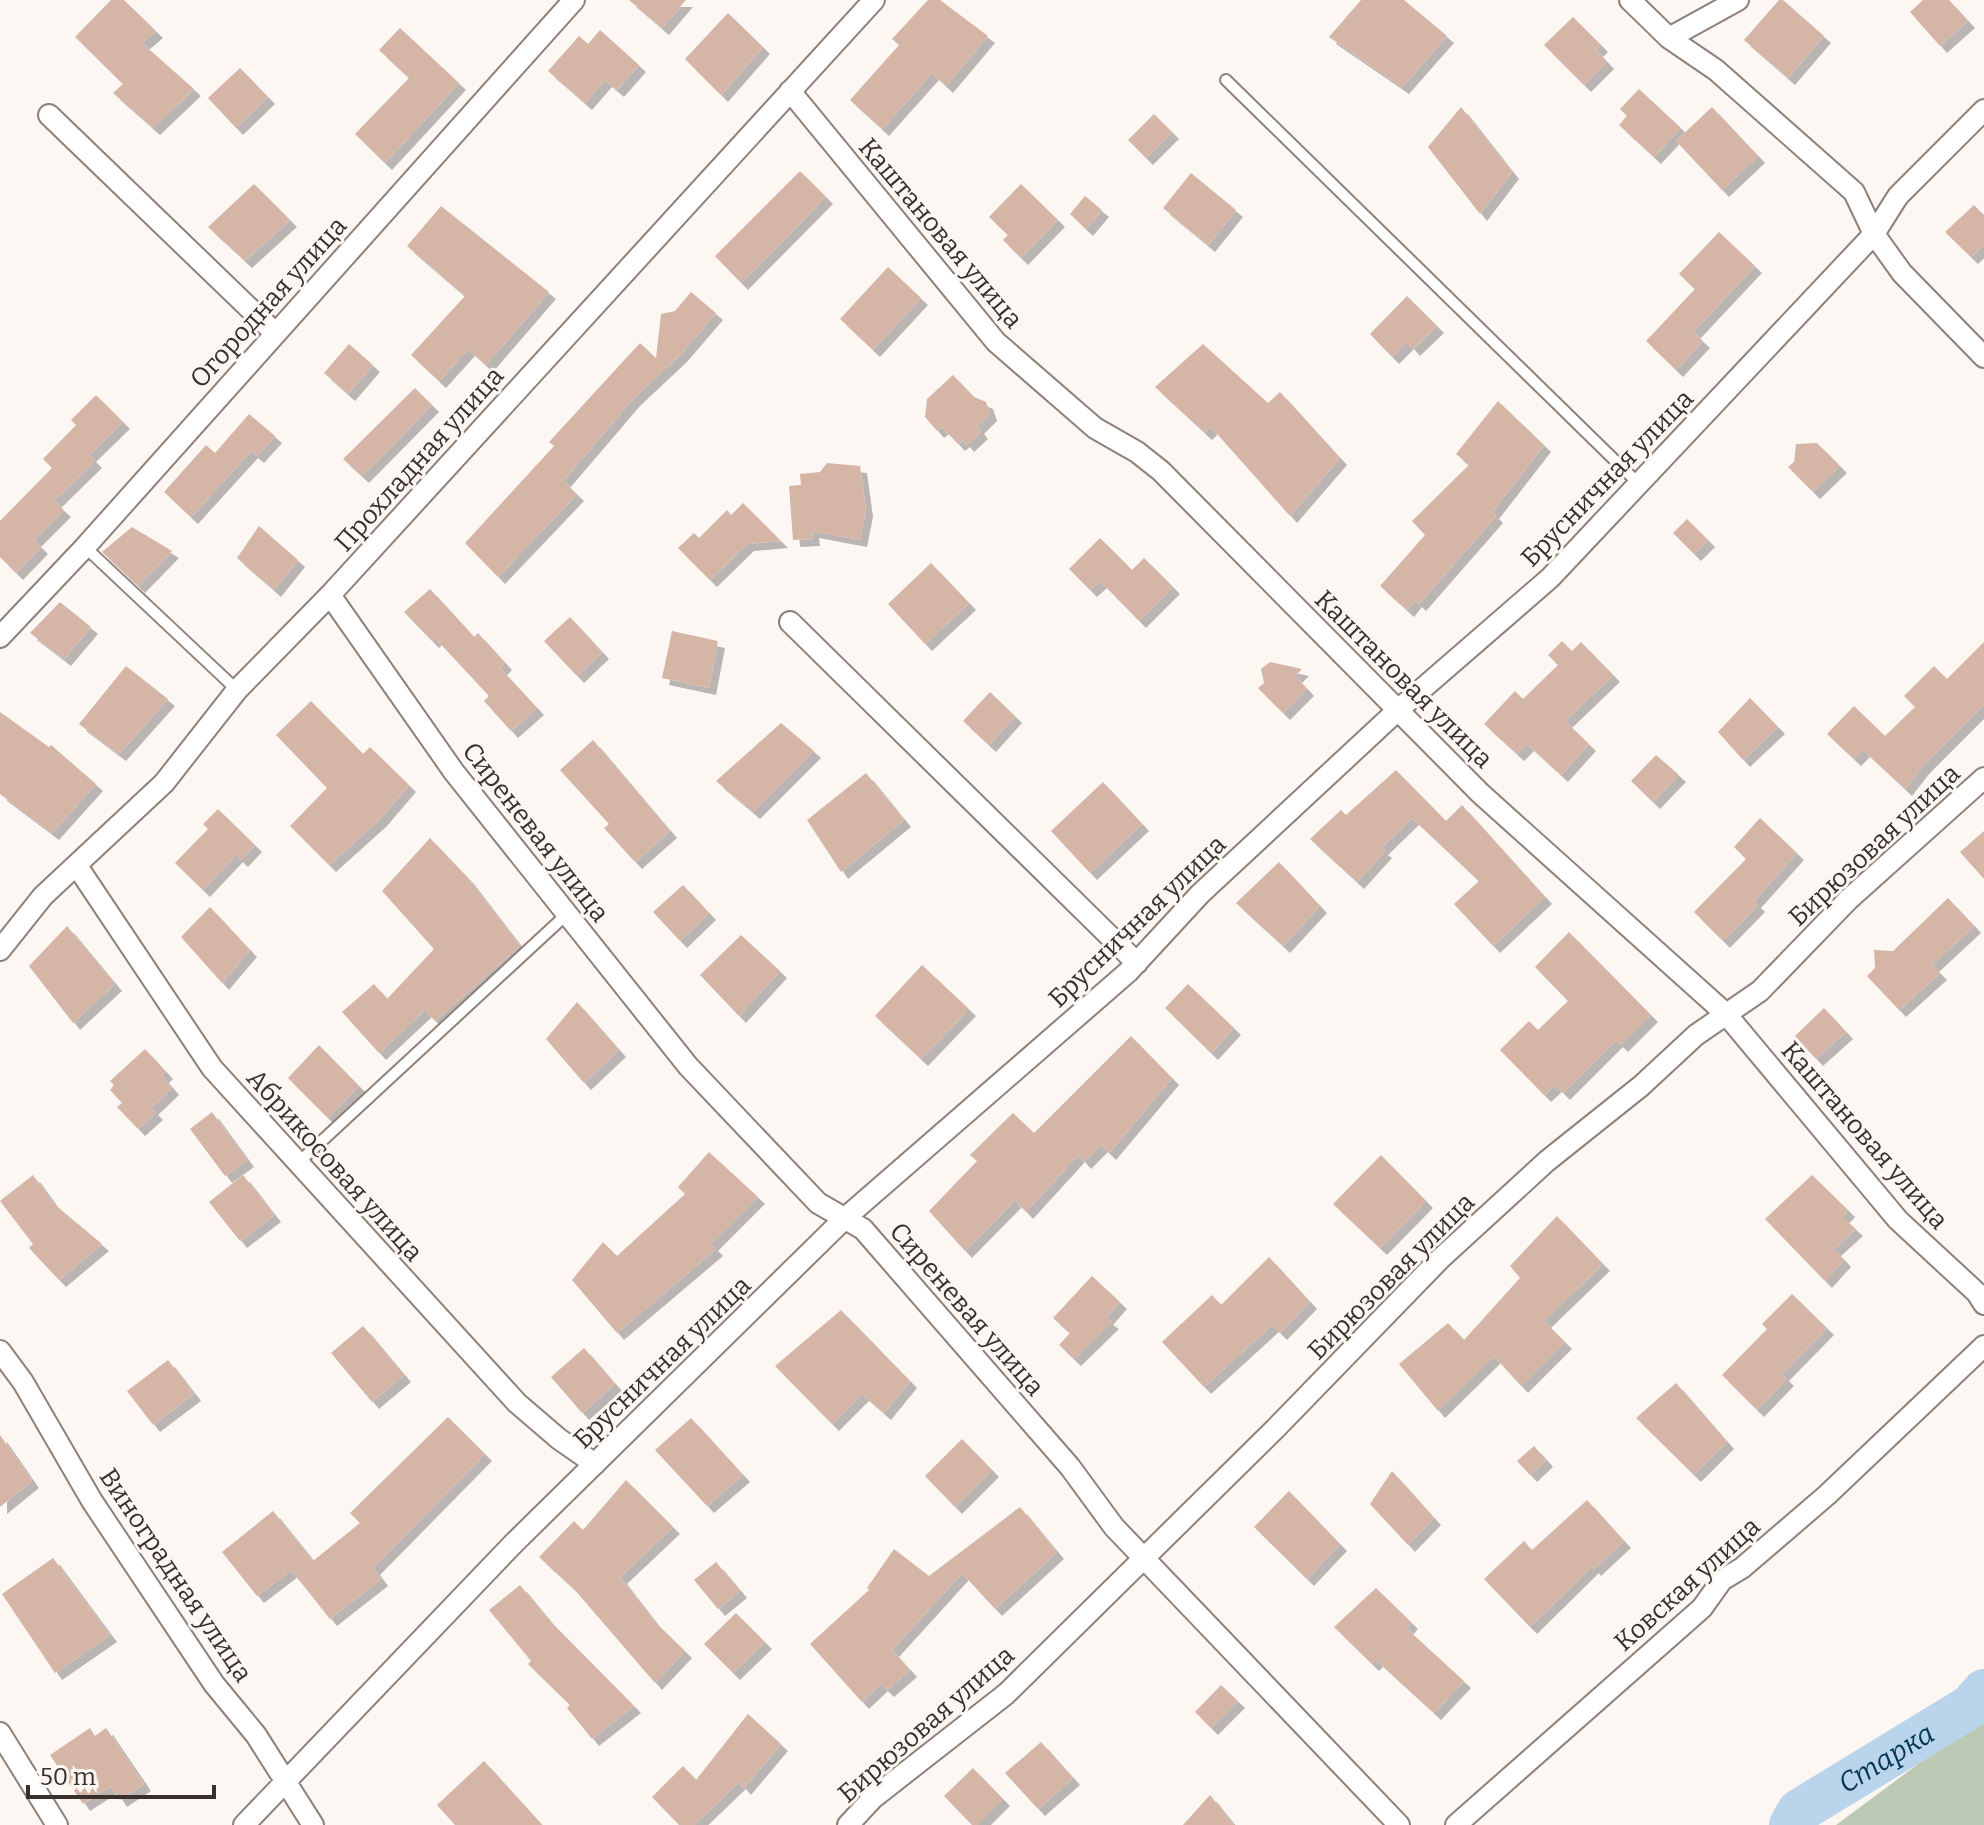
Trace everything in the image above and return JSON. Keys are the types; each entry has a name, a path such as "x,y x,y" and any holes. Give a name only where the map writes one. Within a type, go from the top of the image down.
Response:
{"street":[{"name":"Огородная улица","path":"0,637 85,547 574,0"},
{"name":"Прохладная улица","path":"0,950 43,896 164,783 237,690 330,595 874,0"},
{"path":"1630,0 1669,38 1716,70 1854,192 1874,234 1902,273 1984,357"},
{"path":"1669,38 1738,0"},
{"name":"Каштановая улица","path":"790,91 996,342 1095,428 1137,452 1161,471 1480,793 1726,1014 1898,1220 1977,1293 1984,1304"},
{"name":"Брусничная улица","path":"244,1825 595,1464 844,1219 1137,963 1200,894 1399,709 1550,578 1874,234 1898,196 1984,110"},
{"path":"49,115 275,333"},
{"name":"Сиреневая улица","path":"330,595 454,772 688,1066 818,1203 863,1229 1070,1467 1114,1527 1399,1825"},
{"path":"790,622 1137,963"},
{"name":"Бирюзовая улица","path":"848,1825 873,1798 1006,1694 1276,1428 1440,1259 1547,1161 1641,1086 1696,1035 1760,991 1849,899 1984,778"},
{"name":"Абрикосовая улица","path":"77,866 212,1068 517,1403 559,1439 595,1464"},
{"name":"Ковская улица","path":"1456,1825 1702,1608 1722,1580 1742,1568 1827,1495 1984,1346"},
{"name":"Виноградная улица","path":"0,1351 23,1382 92,1501 214,1684 256,1735 284,1785 313,1825"},
{"path":"0,1733 57,1825"}],"lane":[{"path":"1226,80 1639,484"},
{"path":"85,547 237,690"},
{"path":"298,1163 567,914"}],"green space":[{"path":"1984,1715 1984,1825 1836,1825"}],"building":[{"path":"111,0 124,0 156,31 142,43 194,89 153,128 113,93 123,84 75,37"},
{"path":"629,0 686,0 662,28"},
{"path":"928,0 940,0 988,36 946,86 932,73 882,129 850,100 899,45 892,39"},
{"path":"1361,0 1404,0 1447,36 1402,87 1329,37"},
{"path":"1779,0 1783,0 1824,36 1788,78 1744,40"},
{"path":"1923,0 1949,0 1968,21 1940,46 1910,12"},
{"path":"728,13 763,47 721,95 685,59"},
{"path":"1573,17 1601,45 1596,50 1607,62 1584,85 1544,45"},
{"path":"400,28 459,83 385,163 355,134 409,78 379,50"},
{"path":"600,30 639,65 617,90 605,80 585,103 548,71 579,36 588,44"},
{"path":"240,68 268,97 236,128 208,98"},
{"path":"1639,89 1681,128 1654,157 1619,125 1627,116 1620,109"},
{"path":"1461,107 1512,172 1480,214 1428,147"},
{"path":"1712,107 1758,156 1722,190 1676,141"},
{"path":"1154,114 1172,132 1146,158 1128,140"},
{"path":"800,171 826,197 741,283 715,256"},
{"path":"1191,173 1236,210 1208,245 1163,208"},
{"path":"254,184 290,220 245,261 208,227"},
{"path":"1021,184 1058,220 1021,258 1003,240 1008,235 989,217"},
{"path":"1085,196 1102,210 1086,229 1070,214"},
{"path":"1974,205 1984,215 1984,245 1971,257 1945,232"},
{"path":"441,206 549,292 486,365 468,349 439,381 411,355 465,296 407,246"},
{"path":"1719,232 1755,266 1693,332 1703,341 1676,370 1646,341 1695,289 1679,274"},
{"path":"888,267 921,298 873,350 840,319"},
{"path":"691,292 716,313 680,355 633,399 563,481 577,494 498,577 465,543 554,446 549,442 640,343 656,358 661,314 675,311"},
{"path":"1407,296 1437,326 1413,349 1407,342 1392,357 1370,334"},
{"path":"349,344 373,365 348,394 324,373"},
{"path":"1203,344 1268,403 1280,392 1340,458 1290,516 1211,427 1205,433 1155,387"},
{"path":"953,375 974,397 986,402 990,414 977,427 981,432 967,445 963,440 958,444 942,427 937,431 925,417 927,399"},
{"path":"415,388 432,405 362,476 343,459"},
{"path":"96,395 123,422 89,455 95,461 54,501 64,510 34,540 41,547 16,573 0,557 0,521 52,468 43,459 76,425 71,420"},
{"path":"1498,401 1544,445 1492,512 1496,516 1419,604 1415,600 1407,610 1380,586 1425,535 1412,521 1469,465 1456,454"},
{"path":"249,414 275,436 257,456 251,451 191,517 164,492 206,445 215,453"},
{"path":"1817,443 1840,466 1813,492 1788,467 1794,462 1796,444"},
{"path":"827,463 860,466 866,510 860,540 812,531 813,539 793,540 789,486 801,485 800,474 820,472"},
{"path":"743,503 781,541 747,544 710,580 678,548 694,533 699,538 727,510 731,515"},
{"path":"1687,519 1708,540 1694,554 1673,533"},
{"path":"259,526 298,560 274,590 237,558"},
{"path":"132,527 172,551 138,586 102,552"},
{"path":"1100,538 1132,570 1144,558 1173,587 1139,621 1100,581 1090,590 1069,569"},
{"path":"931,563 969,603 925,644 888,604"},
{"path":"430,589 474,637 478,633 505,663 500,668 537,708 511,731 484,701 489,696 435,638 432,641 404,612"},
{"path":"60,602 91,627 64,659 30,633"},
{"path":"570,617 602,652 577,676 544,641"},
{"path":"672,631 718,641 709,688 662,678"},
{"path":"1562,641 1572,651 1581,642 1613,675 1565,721 1589,744 1561,775 1527,744 1517,754 1484,724 1515,691 1523,699 1558,665 1548,655"},
{"path":"1984,642 1984,705 1923,766 1905,789 1863,750 1854,759 1827,734 1854,706 1885,736 1915,707 1904,696 1934,666 1947,679"},
{"path":"1270,662 1302,669 1295,676 1307,689 1283,713 1258,688 1264,683 1261,669"},
{"path":"126,666 168,699 119,754 79,724"},
{"path":"990,692 1015,716 989,745 963,721"},
{"path":"1750,698 1778,727 1743,760 1718,732"},
{"path":"311,701 363,754 370,747 409,785 380,819 329,865 290,826 327,788 276,735"},
{"path":"0,712 49,747 51,745 96,784 52,833 0,794"},
{"path":"781,723 814,751 753,812 716,781"},
{"path":"593,740 670,831 635,862 604,828 609,824 560,770"},
{"path":"1656,755 1679,775 1653,802 1631,781"},
{"path":"1396,770 1446,821 1462,805 1545,897 1493,946 1454,904 1479,881 1412,818 1381,848 1385,851 1357,882 1310,839 1341,810 1346,815"},
{"path":"866,773 904,820 841,872 807,820"},
{"path":"1103,782 1142,824 1090,873 1051,831"},
{"path":"218,809 255,845 241,860 236,855 203,890 175,863 208,829 203,824"},
{"path":"1760,818 1797,853 1754,901 1758,905 1723,941 1694,912 1746,859 1734,847"},
{"path":"1984,831 1984,879 1960,852"},
{"path":"430,838 467,877 520,946 435,1021 425,1010 379,1053 342,1012 374,984 387,999 434,949 382,891"},
{"path":"1279,862 1320,906 1283,946 1236,903"},
{"path":"683,885 709,913 680,941 653,912"},
{"path":"1948,898 1974,926 1932,965 1940,973 1899,1010 1867,976 1875,968 1874,950 1893,951"},
{"path":"210,907 250,950 222,983 181,937"},
{"path":"67,926 115,984 73,1023 29,966"},
{"path":"1569,932 1651,1015 1621,1045 1616,1040 1563,1093 1555,1085 1544,1095 1500,1050 1529,1021 1538,1030 1568,1001 1535,967"},
{"path":"741,935 780,971 739,1016 700,975"},
{"path":"922,965 969,1009 921,1059 875,1016"},
{"path":"1188,984 1234,1028 1211,1053 1165,1008"},
{"path":"577,1002 619,1050 584,1083 546,1039"},
{"path":"1824,1008 1846,1032 1816,1059 1795,1036"},
{"path":"1131,1036 1172,1078 1109,1153 1101,1145 1084,1162 1078,1155 1026,1212 1015,1200 965,1251 929,1211 977,1161 970,1155 1013,1113 1034,1133"},
{"path":"319,1045 359,1086 328,1118 288,1078"},
{"path":"145,1049 166,1072 162,1076 172,1088 151,1108 156,1113 138,1129 117,1107 122,1103 110,1090 114,1085 110,1081"},
{"path":"212,1112 247,1160 225,1176 190,1129"},
{"path":"709,1152 758,1197 711,1244 716,1249 617,1333 572,1280 603,1242 617,1256 685,1194 678,1187"},
{"path":"1381,1155 1426,1201 1380,1248 1333,1204"},
{"path":"33,1175 54,1204 102,1244 59,1280 29,1248 33,1244 0,1201"},
{"path":"243,1175 274,1215 240,1241 209,1202"},
{"path":"1812,1175 1848,1210 1842,1217 1856,1229 1834,1249 1844,1260 1825,1281 1765,1219"},
{"path":"1557,1216 1603,1264 1544,1321 1565,1342 1521,1386 1494,1356 1438,1411 1399,1364 1448,1323 1464,1340 1520,1278 1510,1266"},
{"path":"1269,1257 1310,1302 1280,1333 1272,1325 1204,1387 1162,1342 1212,1295 1221,1305"},
{"path":"1092,1276 1120,1302 1106,1318 1112,1322 1074,1359 1059,1345 1070,1333 1053,1318"},
{"path":"1792,1294 1827,1328 1782,1374 1787,1379 1757,1410 1722,1375 1767,1329 1762,1324"},
{"path":"841,1310 910,1381 884,1413 862,1394 832,1424 775,1366"},
{"path":"363,1326 404,1375 372,1402 331,1353"},
{"path":"584,1348 615,1384 582,1413 551,1377"},
{"path":"168,1360 194,1394 153,1425 127,1391"},
{"path":"1676,1383 1727,1442 1694,1475 1636,1418"},
{"path":"448,1417 485,1454 373,1568 381,1579 330,1619 291,1570 257,1596 222,1552 273,1511 313,1561 360,1523 350,1513"},
{"path":"691,1418 743,1475 707,1506 655,1450"},
{"path":"0,1435 32,1481 0,1507"},
{"path":"962,1439 992,1470 955,1507 925,1476"},
{"path":"1534,1446 1546,1460 1530,1475 1517,1461"},
{"path":"1392,1471 1434,1518 1408,1545 1370,1504"},
{"path":"626,1480 673,1527 620,1577 654,1621 685,1651 655,1683 574,1589 539,1557 574,1521 583,1530"},
{"path":"1289,1491 1340,1544 1307,1579 1254,1527"},
{"path":"1587,1500 1624,1541 1594,1569 1592,1566 1530,1627 1484,1579 1524,1541 1532,1550"},
{"path":"1020,1507 1057,1552 995,1609 962,1573 892,1650 910,1670 887,1690 881,1684 862,1702 810,1644 869,1590 867,1588 894,1549 929,1576"},
{"path":"53,1558 110,1635 55,1673 2,1594"},
{"path":"716,1562 740,1591 718,1609 694,1580"},
{"path":"520,1585 548,1619 634,1706 592,1739 567,1708 570,1705 528,1664 531,1661 489,1610"},
{"path":"1376,1588 1411,1622 1406,1628 1464,1681 1434,1713 1376,1660 1372,1664 1334,1627"},
{"path":"736,1613 765,1642 733,1673 704,1644"},
{"path":"1221,1685 1238,1701 1211,1728 1195,1712"},
{"path":"748,1714 781,1744 744,1788 739,1782 694,1825 679,1825 652,1797 683,1766 696,1780"},
{"path":"90,1728 95,1736 106,1728 144,1784 120,1800 111,1786 83,1804 50,1755"},
{"path":"1041,1742 1073,1778 1038,1809 1005,1773"},
{"path":"484,1761 542,1825 455,1825 437,1805"},
{"path":"973,1768 1003,1799 977,1825 972,1825 944,1796"},
{"path":"1210,1795 1234,1825 1183,1825"}],"waterway":[{"name":"Старка","path":"1791,1825 1799,1811 1971,1706 1984,1691"}]}
